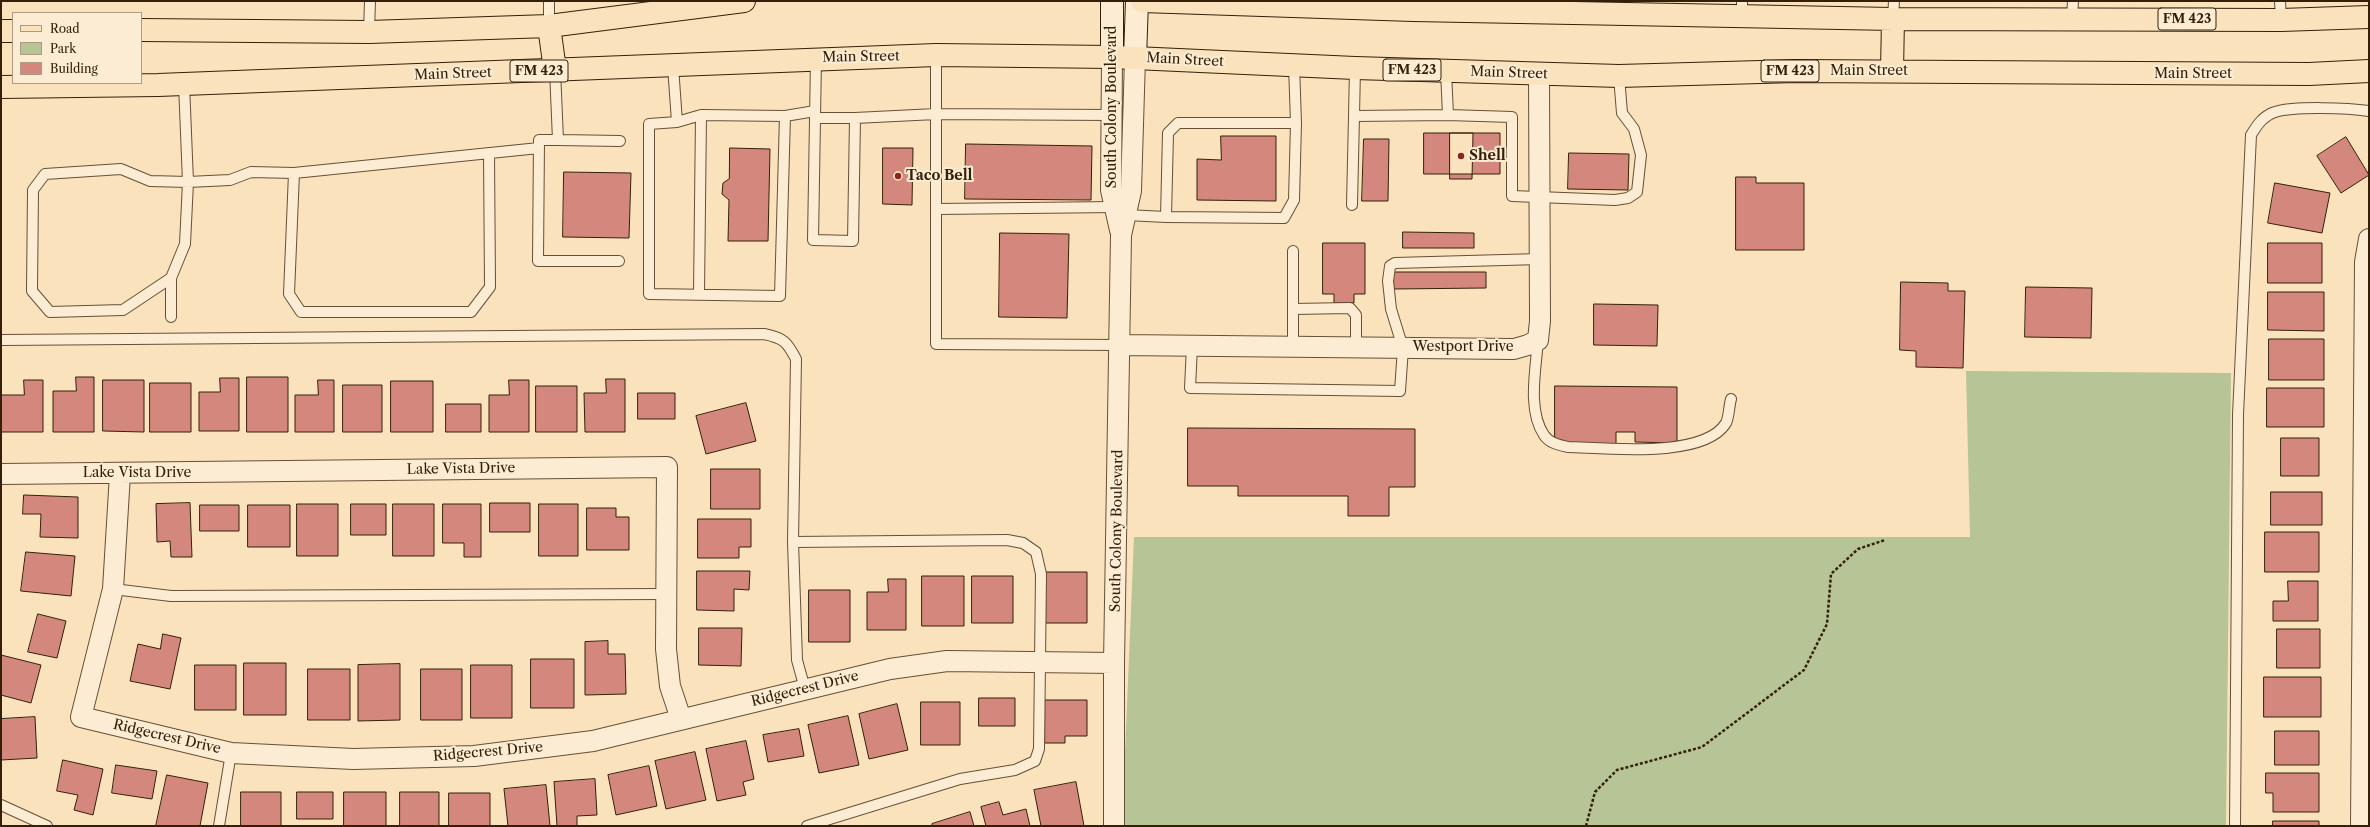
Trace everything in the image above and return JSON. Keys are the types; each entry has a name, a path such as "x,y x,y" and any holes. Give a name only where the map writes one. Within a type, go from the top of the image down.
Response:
{"main road":[{"path":"142,30 369,32 549,26 744,1"},
{"name":"South Colony Boulevard","path":"1112,1 1112,57"},
{"name":"South Colony Boulevard","path":"1135,58 1137,1"},
{"name":"FM 423","path":"1142,1 1271,4 1894,10 2280,10 2369,17"},
{"path":"1892,71 1894,10"},
{"path":"549,26 555,70"},
{"path":"1,31 12,31"},
{"name":"Main Street","path":"1,86 184,84 673,66 816,58 936,55 1112,57 1354,68 1619,76 1796,71 2310,74 2369,71"}],"street":[{"name":"South Colony Boulevard","path":"1112,57 1111,190 1120,211 1121,235 1114,663 1114,826"},
{"name":"South Colony Boulevard","path":"1120,211 1131,191 1135,58"},
{"path":"1538,340 1540,321 1539,74"},
{"path":"2361,826 2365,724 2365,262 2369,239"},
{"name":"Westport Drive","path":"1120,345 1514,349 1528,346 1538,340"},
{"name":"Lake Vista Drive","path":"1,474 120,474 667,467 667,656 670,686 681,719"},
{"name":"Ridgecrest Drive","path":"120,474 113,589 80,717 231,753 352,759 474,756 593,741 805,689 921,663 946,661 1114,663"}],"lane":[{"path":"369,32 370,1"},
{"path":"549,1 549,26"},
{"path":"936,55 936,344 1120,345"},
{"path":"816,58 813,240 853,241 855,118"},
{"path":"936,209 1120,211 1166,217 1284,218 1294,200 1296,123 1294,65"},
{"path":"673,66 677,122"},
{"path":"1352,205 1354,68"},
{"path":"555,70 558,140"},
{"path":"1446,71 1448,115"},
{"path":"1354,116 1448,115 1512,117 1512,196 1615,200 1628,198 1637,192 1641,155 1634,129 1622,113 1619,76"},
{"path":"171,317 171,278 185,244 188,182 184,84"},
{"path":"2235,826 2238,415 2251,135 2262,120 2275,112 2290,110 2369,111"},
{"path":"784,116 780,296 648,294 649,124 677,122 701,115 784,116 815,114 855,118 936,114 1112,115"},
{"path":"699,294 701,115"},
{"path":"1166,217 1168,134 1178,123 1296,123"},
{"path":"619,261 538,261 539,140 620,141"},
{"path":"171,278 123,310 50,312 32,291 32,190 45,174 122,169 150,180 188,182 230,180 251,172 294,173 539,148"},
{"path":"294,173 289,294 301,312 471,312 490,287 489,153"},
{"path":"1292,347 1293,251"},
{"path":"1192,346 1190,388 1400,391 1403,348 1391,309 1388,281 1390,266 1396,262 1540,259"},
{"path":"1293,309 1353,310 1356,315 1356,347"},
{"path":"1,340 764,334 780,337 789,346 796,359 793,542 797,660 805,689"},
{"path":"1538,340 1534,388 1536,416 1544,436 1555,444 1568,447 1661,449 1692,444 1711,438 1726,422 1731,399"},
{"path":"793,542 1007,540 1023,543 1036,552 1041,574 1039,749 1035,761 1015,770 960,779 807,826"},
{"path":"113,589 172,596 666,594"},
{"path":"219,826 231,753"},
{"path":"1,805 47,826"}],"path":[{"path":"1586,826 1595,792 1618,770 1702,747 1804,670 1828,624 1831,574 1858,549 1884,540"}],"green space":[{"path":"1966,371 2231,373 2226,826 1122,826 1134,537 1970,537"}],"building":[{"path":"1424,133 1500,133 1500,174 1424,174"},
{"name":"Shell","path":"1450,133 1473,133 1472,179 1450,179"},
{"path":"1221,136 1276,136 1276,201 1197,200 1197,159 1221,160"},
{"path":"2346,137 2369,175 2341,193 2317,156"},
{"path":"1364,139 1389,139 1388,201 1362,201"},
{"path":"966,144 1092,146 1091,200 965,199"},
{"path":"730,148 770,149 768,241 728,241 729,200 722,194 723,183 729,179"},
{"name":"Taco Bell","path":"883,148 913,148 912,205 883,204"},
{"path":"1569,153 1629,154 1628,190 1568,189"},
{"path":"564,172 631,173 629,238 563,237"},
{"path":"1736,177 1756,177 1756,183 1804,183 1804,250 1736,250"},
{"path":"2275,183 2330,193 2322,233 2268,223"},
{"path":"1403,232 1474,233 1474,248 1403,248"},
{"path":"1000,233 1069,234 1067,318 999,317"},
{"path":"1323,243 1365,243 1365,294 1354,294 1354,303 1334,303 1334,294 1323,294"},
{"path":"2268,243 2322,243 2322,283 2268,283"},
{"path":"1394,272 1486,272 1486,288 1394,289"},
{"path":"1901,282 1948,283 1948,291 1965,291 1963,368 1916,367 1916,351 1900,350"},
{"path":"2026,287 2092,288 2091,338 2025,337"},
{"path":"2268,292 2324,292 2324,331 2268,330"},
{"path":"1594,304 1658,305 1657,346 1594,345"},
{"path":"2269,339 2324,339 2324,380 2269,380"},
{"path":"76,377 94,377 94,432 53,432 53,391 76,391"},
{"path":"247,377 288,377 288,432 247,432"},
{"path":"220,378 239,378 239,431 199,431 199,392 220,392"},
{"path":"606,379 625,379 625,432 585,432 584,393 606,393"},
{"path":"24,380 43,380 43,432 1,432 1,395 24,395"},
{"path":"103,380 144,380 144,432 103,431"},
{"path":"318,380 334,380 334,432 295,432 295,395 318,395"},
{"path":"509,380 529,380 529,432 489,432 489,395 509,395"},
{"path":"391,381 433,381 433,432 391,432"},
{"path":"150,383 191,383 191,432 150,432"},
{"path":"343,385 382,385 382,432 343,432"},
{"path":"536,386 577,386 577,432 536,432"},
{"path":"1555,386 1677,387 1677,443 1635,442 1635,432 1616,432 1616,444 1555,443"},
{"path":"2267,388 2324,388 2324,427 2267,427"},
{"path":"638,393 675,393 675,419 638,419"},
{"path":"746,403 756,441 706,454 696,416"},
{"path":"446,404 481,404 481,432 446,432"},
{"path":"1188,428 1415,429 1415,487 1389,487 1389,516 1348,516 1348,496 1238,496 1238,486 1188,486"},
{"path":"2281,438 2319,438 2319,476 2281,476"},
{"path":"711,469 760,469 760,509 711,509"},
{"path":"2271,492 2322,492 2322,525 2271,525"},
{"path":"24,495 78,497 78,538 40,537 41,514 23,514"},
{"path":"190,503 192,557 171,557 170,541 157,542 156,504"},
{"path":"490,503 530,503 530,532 490,532"},
{"path":"297,504 338,504 338,556 297,556"},
{"path":"351,504 386,504 386,535 351,535"},
{"path":"393,504 434,504 434,556 393,556"},
{"path":"443,504 481,504 481,557 464,557 464,543 443,543"},
{"path":"539,504 578,504 578,556 539,556"},
{"path":"200,505 239,505 239,531 200,531"},
{"path":"248,505 290,505 290,547 248,547"},
{"path":"587,508 616,508 616,517 629,517 629,550 587,550"},
{"path":"698,519 751,519 751,547 739,547 739,558 698,558"},
{"path":"2265,532 2319,532 2319,572 2265,572"},
{"path":"26,552 75,556 71,596 21,591"},
{"path":"697,571 750,571 749,590 734,589 734,611 697,610"},
{"path":"1046,572 1087,572 1087,623 1046,623"},
{"path":"922,576 964,576 964,626 922,626"},
{"path":"972,576 1013,576 1013,623 972,623"},
{"path":"888,579 906,579 906,630 867,630 867,592 888,592"},
{"path":"2288,581 2318,581 2318,621 2273,621 2273,601 2288,601"},
{"path":"809,590 850,590 850,642 809,642"},
{"path":"38,614 66,621 57,658 28,652"},
{"path":"699,628 742,628 741,666 699,665"},
{"path":"2277,629 2320,629 2320,668 2277,668"},
{"path":"163,634 181,638 170,689 130,681 138,644 160,649"},
{"path":"608,641 608,654 625,654 626,694 585,695 585,642"},
{"path":"1,655 41,665 31,703 1,695"},
{"path":"531,659 574,659 574,708 531,708"},
{"path":"244,663 286,663 286,715 244,715"},
{"path":"400,664 400,720 358,721 358,665"},
{"path":"195,665 236,665 236,710 195,710"},
{"path":"471,665 512,665 512,718 471,718"},
{"path":"308,669 350,669 350,720 308,720"},
{"path":"421,669 462,669 462,720 421,720"},
{"path":"2264,677 2321,677 2321,717 2264,717"},
{"path":"979,698 1015,698 1015,726 979,726"},
{"path":"1045,700 1087,700 1087,736 1065,736 1065,743 1045,743"},
{"path":"921,702 960,702 960,745 921,745"},
{"path":"897,704 908,750 869,759 859,714"},
{"path":"848,716 859,765 819,773 808,725"},
{"path":"35,717 37,758 1,760 1,719"},
{"path":"799,729 804,756 768,762 763,735"},
{"path":"2275,731 2319,731 2319,765 2275,765"},
{"path":"746,741 754,779 743,782 746,795 717,801 706,749"},
{"path":"695,752 706,800 666,809 655,761"},
{"path":"63,760 103,769 93,815 74,810 78,795 57,791"},
{"path":"116,765 157,771 152,799 112,793"},
{"path":"649,766 657,806 616,815 608,775"},
{"path":"2266,773 2319,773 2319,812 2273,812 2273,793 2266,793"},
{"path":"167,775 208,783 200,826 156,826"},
{"path":"595,779 597,815 577,816 577,826 557,826 554,782"},
{"path":"1076,782 1084,826 1041,826 1034,790"},
{"path":"546,785 550,826 508,826 504,789"},
{"path":"241,792 281,792 281,826 241,826"},
{"path":"297,792 333,792 333,819 297,819"},
{"path":"344,792 386,792 386,826 344,826"},
{"path":"400,792 439,792 439,826 400,826"},
{"path":"449,793 490,793 490,826 449,826"},
{"path":"999,802 1003,815 1026,809 1030,826 986,826 981,807"},
{"path":"970,812 974,826 932,826 932,824"},
{"path":"2273,821 2319,821 2319,826 2273,826"}],"place":[{"name":"Shell","path":"1461,156"},
{"name":"Taco Bell","path":"898,176"}]}
